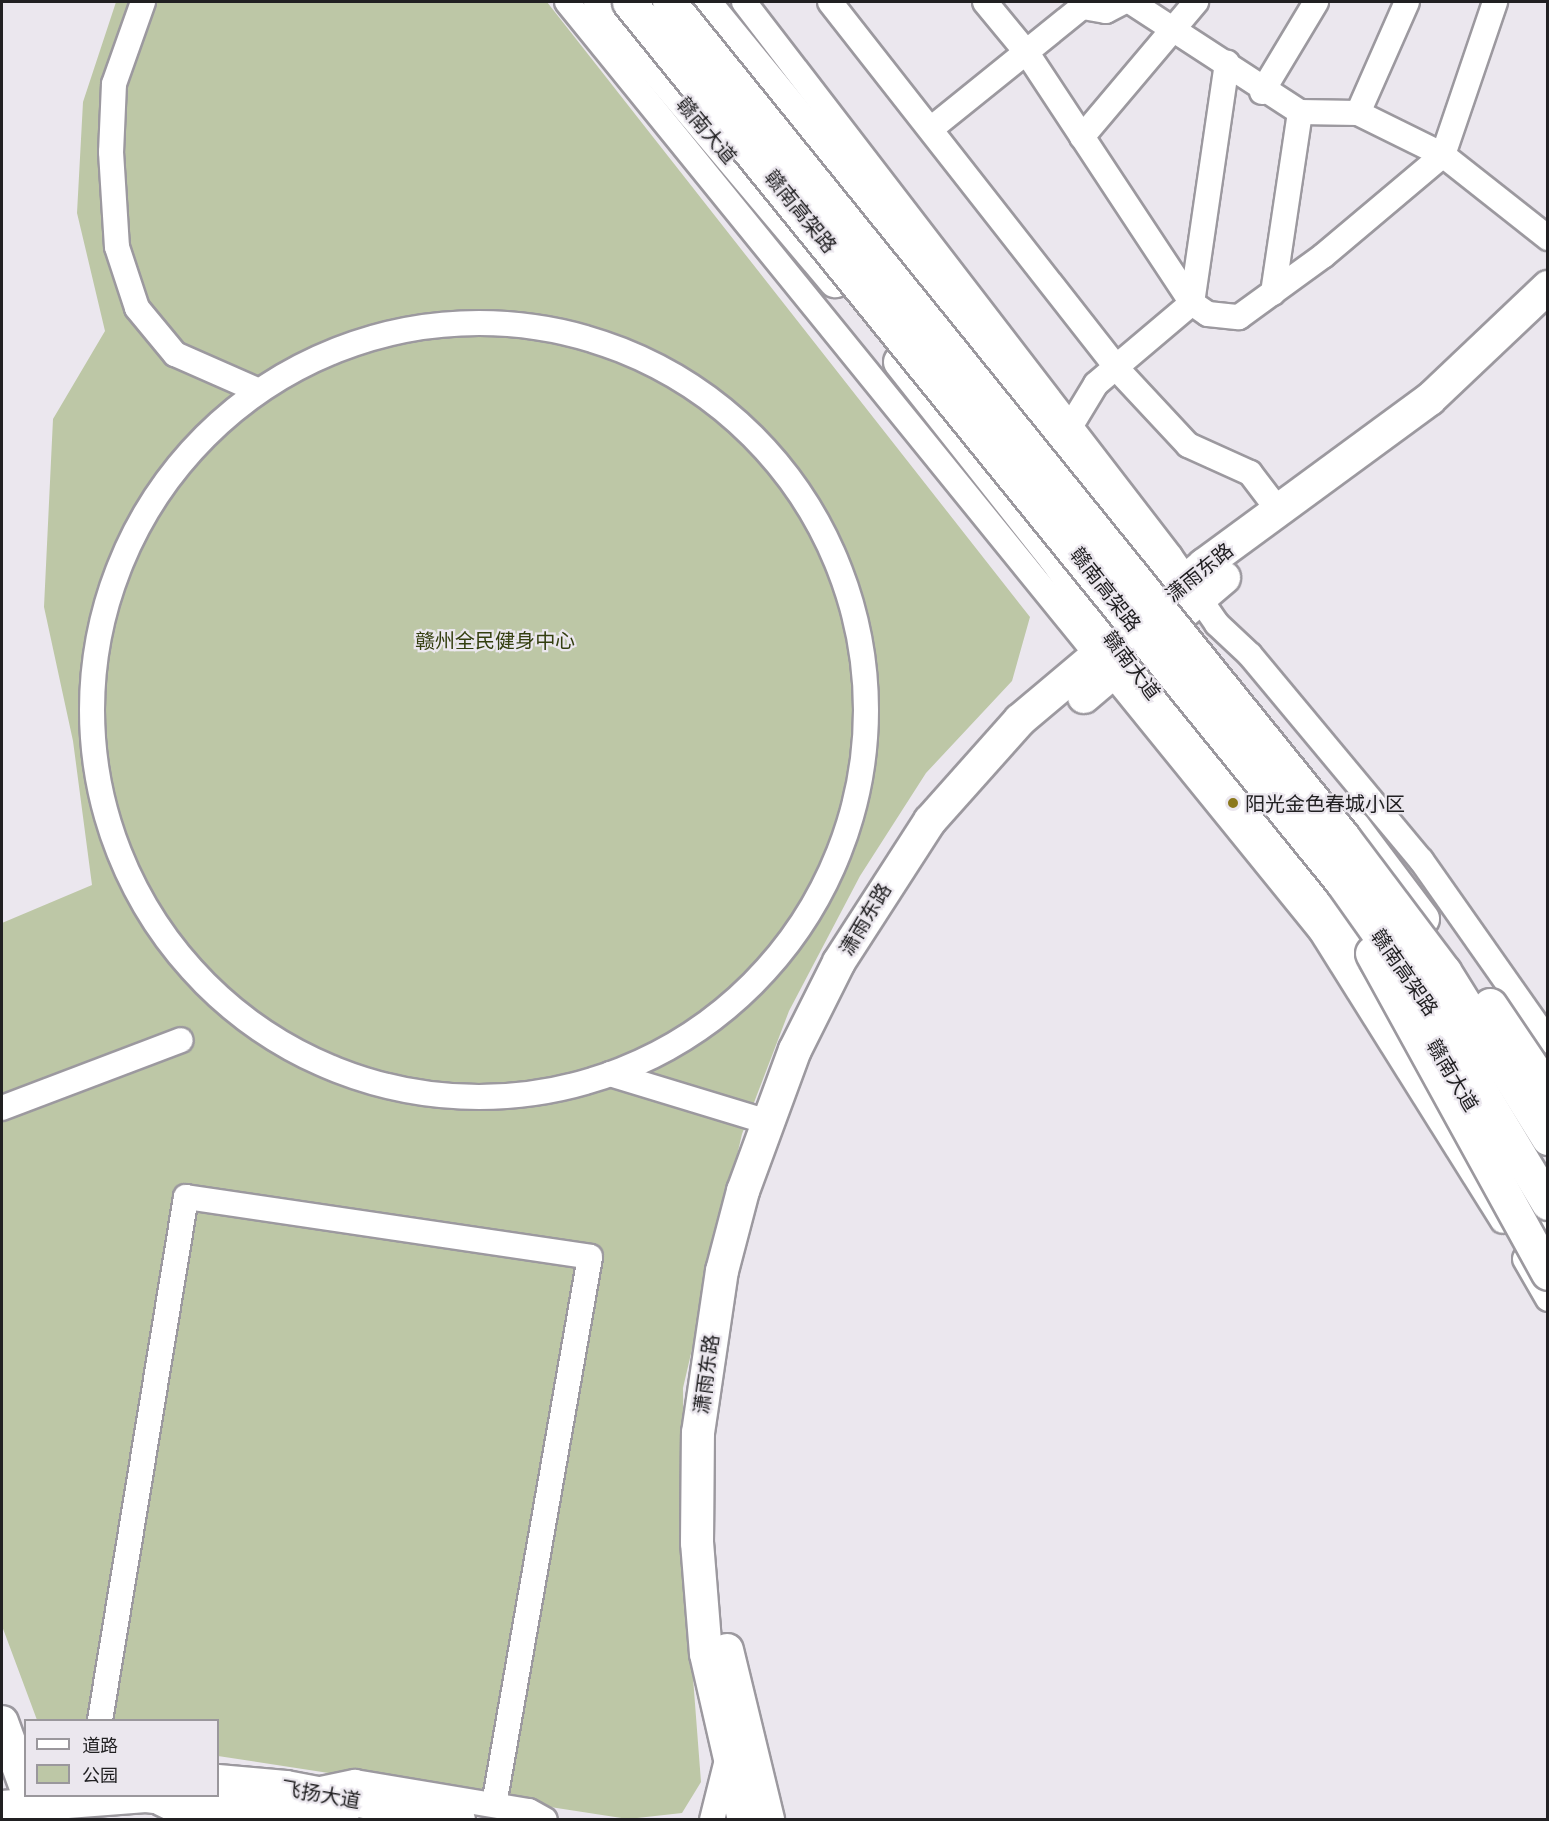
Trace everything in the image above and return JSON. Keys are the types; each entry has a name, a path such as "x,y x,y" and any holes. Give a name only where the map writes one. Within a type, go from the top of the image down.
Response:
{"highway":[{"name":"赣南高架路","path":"629,2 1332,847 1444,971 1548,1138"},
{"name":"赣南高架路","path":"669,2 1332,847 1548,1203"},
{"path":"1332,847 1462,962 1548,1091"},
{"path":"1332,847 1548,1273"}],"main road":[{"name":"赣南大道","path":"600,2 847,296 1055,558 1114,658 1419,1019 1548,1234"},
{"path":"704,2 901,243 1184,598 1393,875 1548,1105"},
{"name":"潇雨东路","path":"768,1820 727,1649 717,1545 717,1437 725,1357 759,1199 814,1056 856,970 914,877 981,790 1114,658 1279,511 1461,373 1548,287"},
{"name":"潇雨东路","path":"1184,598 1447,412 1548,318"},
{"name":"潇雨东路","path":"744,1820 727,1760 706,1654 697,1543 698,1433 722,1271 768,1122 795,1050 839,962 930,821 1020,720 1114,658"},
{"path":"2,1722 17,1792"},
{"name":"飞扬大道","path":"219,1781 312,1791 459,1820"},
{"name":"飞扬大道","path":"155,1797 343,1820"}],"street":[{"path":"143,2 114,84 111,152 117,247 137,308 175,354 257,390"},
{"path":"567,2 1114,658 1321,931 1548,1299"},
{"path":"744,2 1070,427 1184,598 1421,860 1548,1041"},
{"path":"830,2 932,128 1115,366 1188,445 1250,473 1279,511"},
{"path":"986,2 1027,53 1192,303 1208,314 1239,317 1273,293 1443,155 1495,2"},
{"path":"932,128 1027,53 1078,3 1106,11 1123,2"},
{"path":"1131,2 1227,63 1262,92 1300,112 1358,113 1443,155 1548,238"},
{"path":"1082,137 1196,2"},
{"path":"1262,92 1316,2"},
{"path":"1358,113 1407,2"},
{"path":"1070,427 1096,384 1192,303 1227,63"},
{"path":"1273,293 1300,112"},
{"path":"459,320 567,329 667,367 753,432 819,518 859,630 868,727 848,834 800,931 726,1011 635,1068 610,1074 531,1097 445,1099 360,1082 282,1046 213,994 157,929 122,862 95,768 92,682 108,597 142,517 193,447 257,390 353,340 459,320"},
{"path":"2,1108 181,1040"},
{"path":"610,1074 768,1122"},
{"path":"100,1719 186,1197 590,1257 494,1805"},
{"path":"712,1820 727,1760"},
{"path":"219,1766 355,1782 494,1805 545,1820"},
{"path":"312,1791 355,1782"},
{"path":"149,1797 195,1820"}],"green space":[{"name":"赣州全民健身中心","path":"116,2 547,2 1030,617 1012,681 926,773 860,876 789,1011 742,1134 683,1388 685,1573 701,1782 682,1813 628,1819 219,1756 219,1719 37,1719 2,1626 2,923 92,885 73,741 44,607 53,419 105,331 77,213 83,102"}],"place":[{"name":"阳光金色春城小区","path":"1233,803"}]}
